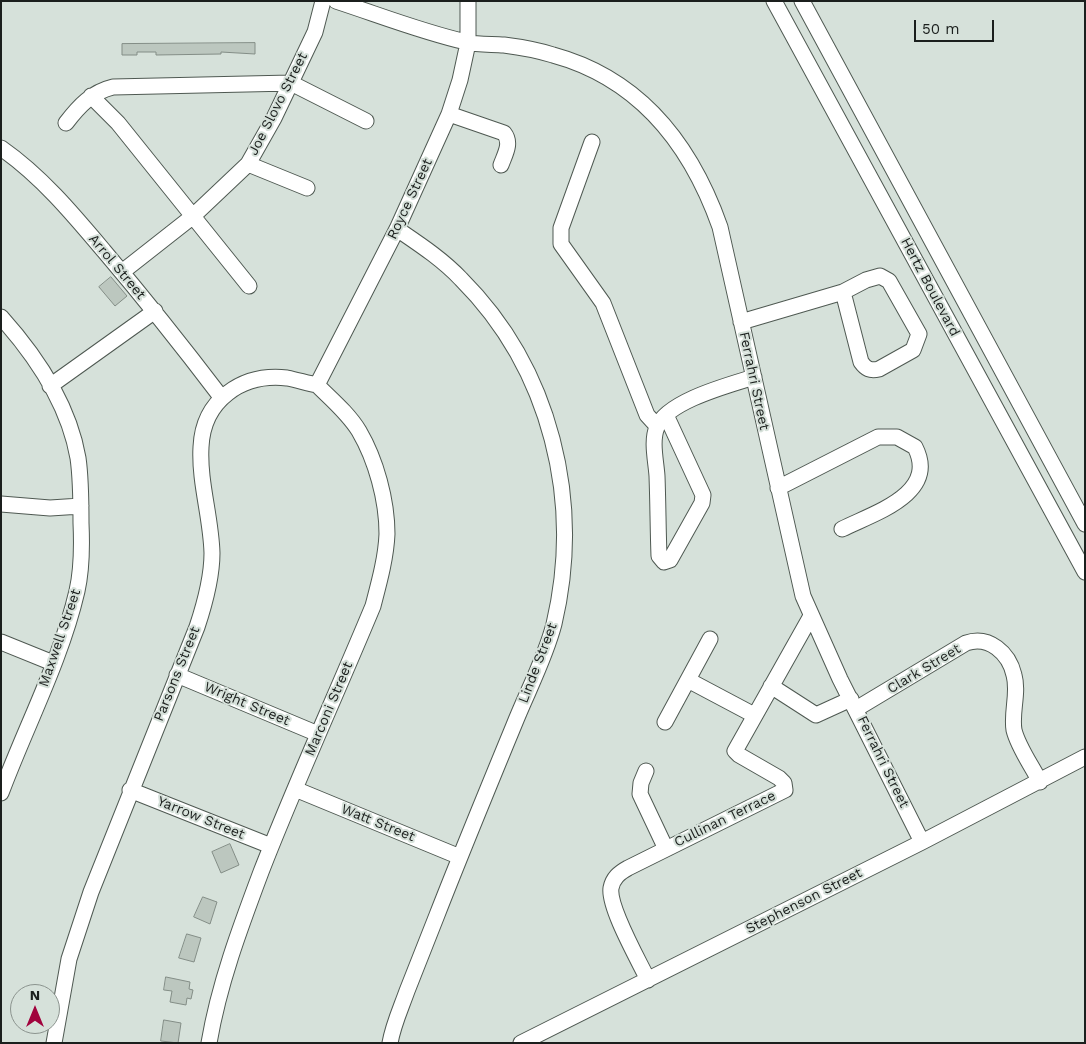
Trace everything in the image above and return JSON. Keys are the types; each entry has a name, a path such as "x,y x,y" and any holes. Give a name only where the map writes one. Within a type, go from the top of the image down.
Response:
{"street":[{"name":"Joe Slovo Street","path":"122,272 192,217 248,164 274,118 315,32 324,1"},
{"name":"Ferrahri Street","path":"336,1 468,42 531,50 554,55 582,66 622,87 660,120 676,138 690,160 711,202 720,227 797,575 811,616 922,842"},
{"name":"Royce Street","path":"317,385 396,229 449,114 460,80 468,42 468,1"},
{"name":"Hertz Boulevard","path":"774,1 1085,572"},
{"name":"Hertz Boulevard","path":"802,1 1085,524"},
{"path":"66,123 91,96 102,90 128,85 290,83 366,122"},
{"path":"91,96 118,123 248,286"},
{"path":"449,114 504,133 509,138 501,165"},
{"path":"592,142 561,228 560,240 571,260 603,303 647,415 662,421 703,494 702,503 670,560 664,562 659,556 654,445 662,421 677,408 716,388 754,377"},
{"name":"Arrol Street","path":"1,148 29,170 65,204 155,312 221,397"},
{"path":"248,164 307,188"},
{"name":"Linde Street","path":"390,1043 399,1013 460,857 546,650 553,626 563,571 563,495 558,457 532,377 481,300 461,278 434,254 396,229"},
{"path":"912,253 933,242"},
{"path":"741,322 843,292 874,277 885,277 917,329 919,339 913,350 879,369 864,368 843,292"},
{"path":"50,386 155,312"},
{"name":"Maxwell Street","path":"1,317 30,353 50,386 69,424 76,450 81,506 81,561 77,590 53,663 4,777 1,793"},
{"name":"Parsons Street","path":"54,1043 69,959 91,892 130,790 197,627 210,575 212,554 201,447 209,414 221,397 244,384 268,378 287,378 317,385"},
{"name":"Marconi Street","path":"209,1043 227,968 271,846 373,606 381,576 387,534 383,499 377,474 358,430 343,411 317,385"},
{"path":"778,488 878,437 897,437 915,447 921,466 920,477 914,488 901,499 842,529"},
{"path":"1,504 50,508 81,506"},
{"path":"688,680 754,715 811,616"},
{"path":"665,722 710,639"},
{"name":"Clark Street","path":"854,704 966,643 973,640 992,644 1005,656 1014,675 1015,732 1040,782"},
{"path":"1,642 53,663"},
{"name":"Wright Street","path":"177,675 318,734"},
{"path":"771,686 816,715 854,704"},
{"name":"Cullinan Terrace","path":"648,980 614,907 611,887 619,873 785,790 784,783 779,778 738,756 735,751 754,715"},
{"name":"Stephenson Street","path":"521,1043 922,842 1085,757"},
{"name":"Cullinan Terrace","path":"646,771 641,783 640,794 666,849"},
{"name":"Watt Street","path":"295,789 460,857"},
{"name":"Yarrow Street","path":"130,790 271,846"}],"building":[{"path":"255,43 255,54 221,52 221,54 156,55 156,52 137,52 137,55 122,55 122,44"},
{"path":"111,277 127,296 115,306 99,287"},
{"path":"230,844 239,865 221,873 212,852"},
{"path":"203,897 217,902 210,924 194,917"},
{"path":"187,934 201,938 194,962 179,958"},
{"path":"166,977 190,982 189,989 193,990 191,999 187,998 186,1005 170,1002 172,991 164,990"},
{"path":"164,1020 181,1023 178,1043 161,1041"}]}
